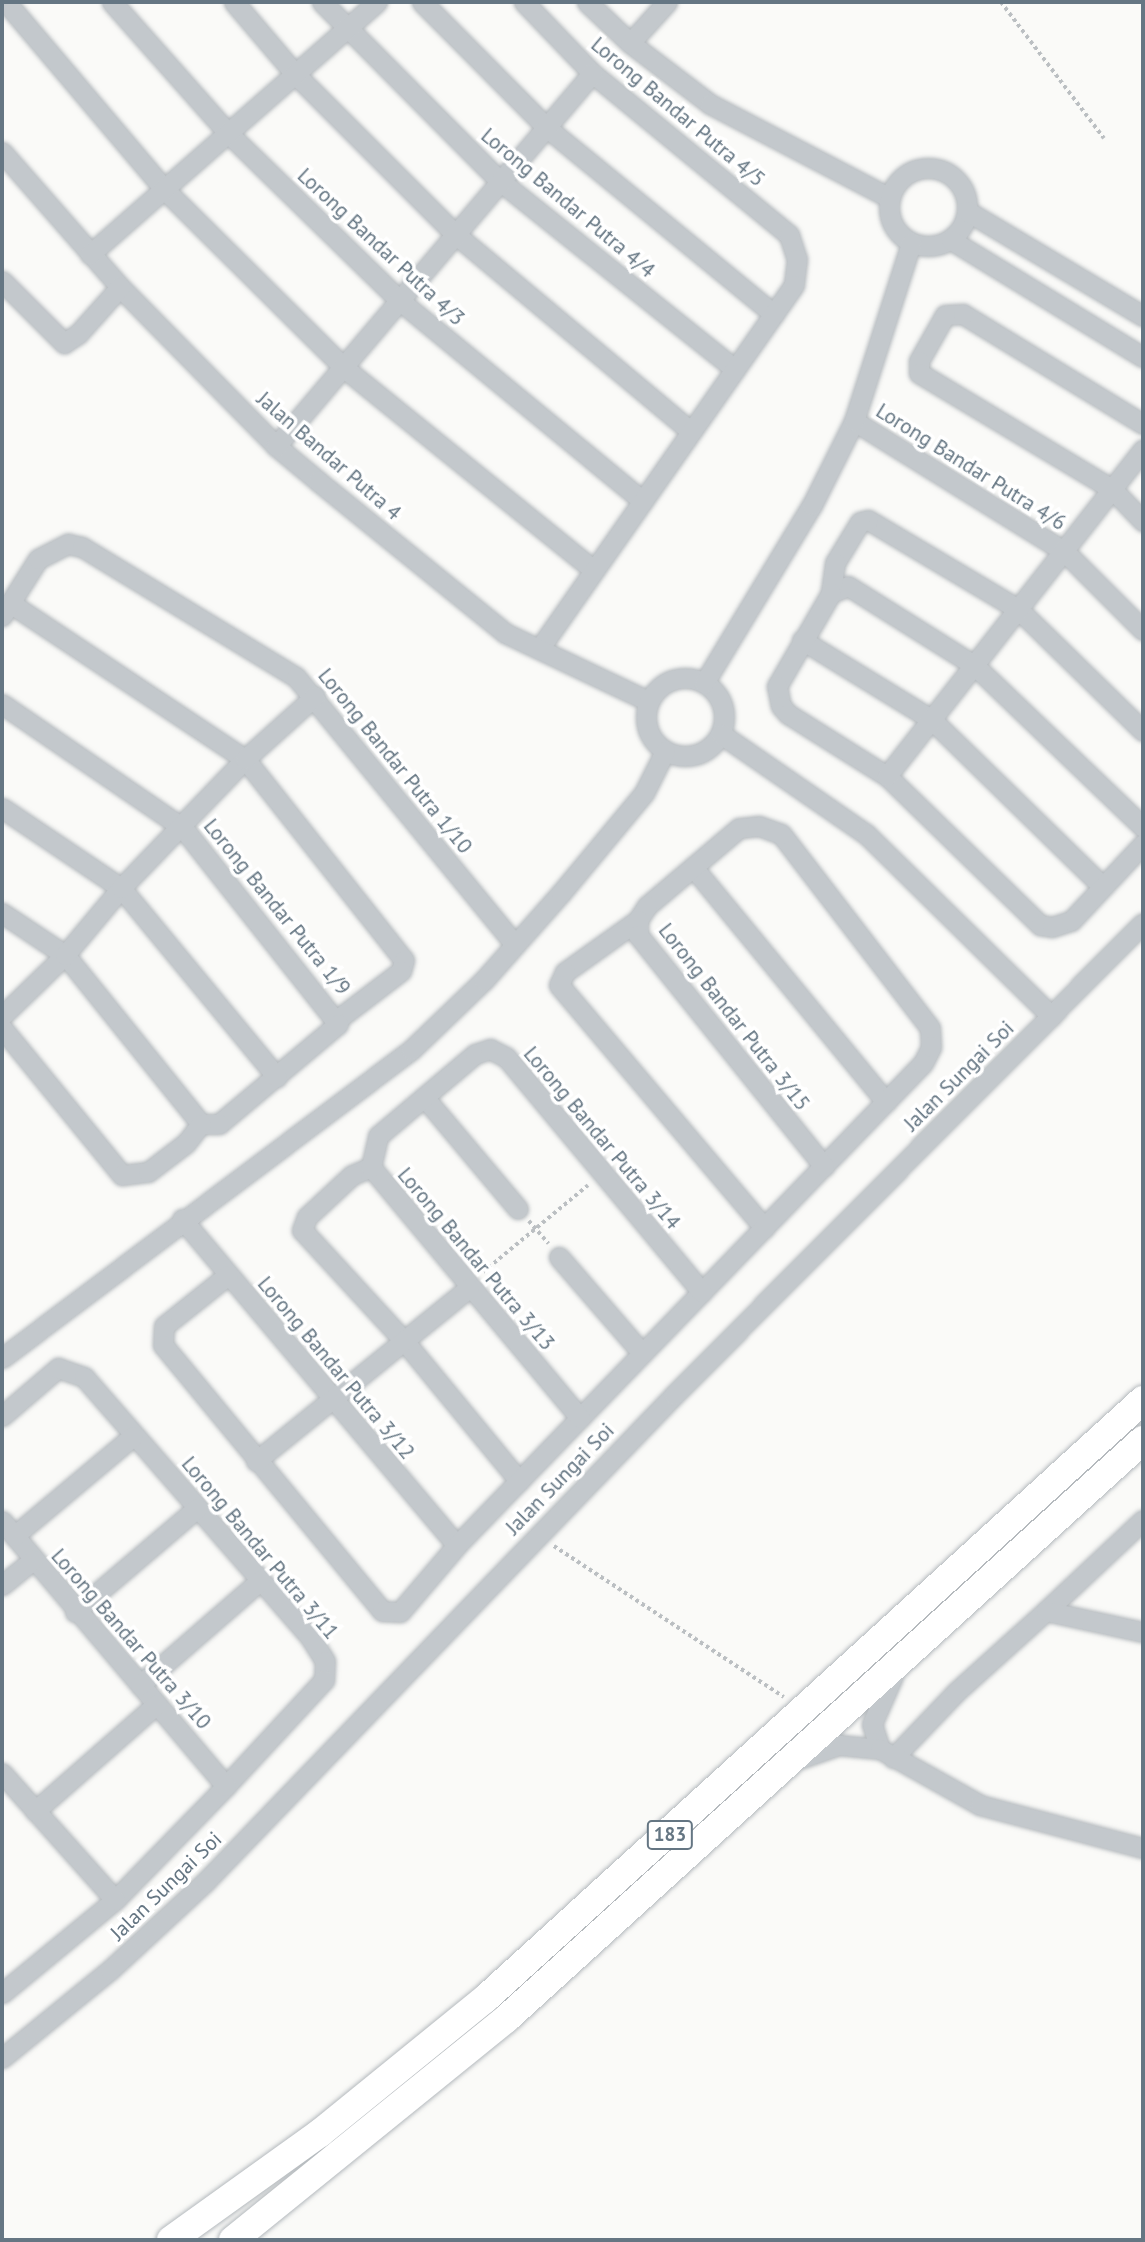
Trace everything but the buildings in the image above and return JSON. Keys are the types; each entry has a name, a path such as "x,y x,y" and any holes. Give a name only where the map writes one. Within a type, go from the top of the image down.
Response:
{"highway":[{"name":"183","path":"171,2240 320,2133 485,1999 804,1712 1143,1400"},
{"name":"183","path":"233,2240 506,2019 793,1761 1143,1440"}],"street":[{"path":"6,2 164,189 343,367 594,570"},
{"name":"Lorong Bandar Putra 4/3","path":"112,2 228,133 399,300 643,500"},
{"path":"234,2 295,74 455,234 691,431"},
{"name":"Lorong Bandar Putra 4/4","path":"322,2 345,30 500,181 735,369"},
{"path":"90,254 377,2"},
{"path":"422,2 547,127 774,314 539,649"},
{"name":"Lorong Bandar Putra 4/5","path":"524,2 593,73 789,235 797,259 794,285 774,314"},
{"path":"587,2 630,43 710,104 890,198"},
{"path":"630,43 664,3"},
{"path":"276,446 593,73"},
{"name":"Jalan Bandar Putra 4","path":"2,152 120,287 276,446 505,633 648,701"},
{"path":"915,170 941,170 961,186 967,211 951,240 925,247 911,243 892,224 890,198 904,176 915,170"},
{"path":"967,211 1143,316"},
{"path":"951,240 1143,357"},
{"path":"704,683 812,505 854,421 911,243"},
{"path":"2,281 64,343 78,334 120,287"},
{"path":"1143,424 963,314 945,315 919,361 919,373 1111,489 1143,521"},
{"name":"Lorong Bandar Putra 4/6","path":"854,421 1064,551 1143,630"},
{"path":"887,776 1143,449"},
{"path":"1143,731 1018,609 868,520 860,522 835,563 831,593 777,686 781,706 788,715 887,776 1030,916 1052,927 1071,921 1143,844"},
{"name":"Lorong Bandar Putra 1/10","path":"6,609 38,559 68,544 82,547 296,677 315,696 514,943"},
{"path":"831,593 848,586 974,665 1143,827"},
{"path":"6,609 245,759 404,960 401,971 338,1021 277,1077 219,1124 201,1124"},
{"path":"802,640 931,719 1103,887"},
{"path":"671,680 704,683 721,702 721,734 703,753 677,756 665,751 649,733 648,701 671,680"},
{"path":"2,1016 65,955 121,888 183,828 245,759 315,696"},
{"name":"Lorong Bandar Putra 1/9","path":"2,704 183,828 338,1021"},
{"path":"721,734 866,834 1051,1016"},
{"path":"2,1358 182,1219 411,1050 484,980 644,793 665,751"},
{"path":"2,808 121,888 277,1077"},
{"name":"Lorong Bandar Putra 3/15","path":"824,1166 638,935 638,920 647,906 739,828 759,826 781,834 930,1028 931,1047 923,1063 886,1101"},
{"path":"228,1275 164,1326 161,1337 256,1461 382,1611 400,1612 457,1545 886,1101 693,867"},
{"path":"2,913 65,955 201,1124"},
{"path":"638,920 565,972 559,985 563,996 764,1228"},
{"name":"Jalan Sungai Soi","path":"2,2058 110,1970 206,1881 538,1535 1143,923"},
{"path":"2,1028 122,1175 148,1172 186,1143 201,1124"},
{"name":"Lorong Bandar Putra 3/14","path":"424,1097 475,1054 490,1049 506,1057 702,1292"},
{"path":"424,1097 519,1209"},
{"name":"Lorong Bandar Putra 3/13","path":"424,1097 378,1136 371,1167 468,1287 580,1418"},
{"path":"371,1167 352,1175 307,1217 302,1230 405,1342 519,1480"},
{"name":"Lorong Bandar Putra 3/12","path":"182,1219 457,1545"},
{"path":"559,1257 642,1353"},
{"path":"256,1461 405,1342 468,1287"},
{"name":"Lorong Bandar Putra 3/11","path":"2,1416 58,1368 84,1377 261,1580 325,1661 324,1680 116,1900 2,1993"},
{"path":"8,1529 133,1436"},
{"path":"75,1612 197,1508"},
{"path":"886,1754 1143,1520"},
{"name":"Lorong Bandar Putra 3/10","path":"8,1529 75,1612 226,1786"},
{"path":"2,1585 33,1560"},
{"path":"140,1685 261,1580"},
{"path":"1046,1611 1143,1632"},
{"path":"886,1754 873,1724 899,1664"},
{"path":"35,1811 156,1704"},
{"path":"793,1761 839,1745 886,1754 980,1805 1143,1848"},
{"path":"2,1773 116,1900"}],"path":[{"path":"1001,2 1104,138"},
{"path":"468,1287 603,1172"},
{"path":"519,1209 559,1257"},
{"path":"538,1535 607,1585 742,1666 804,1712"}]}
